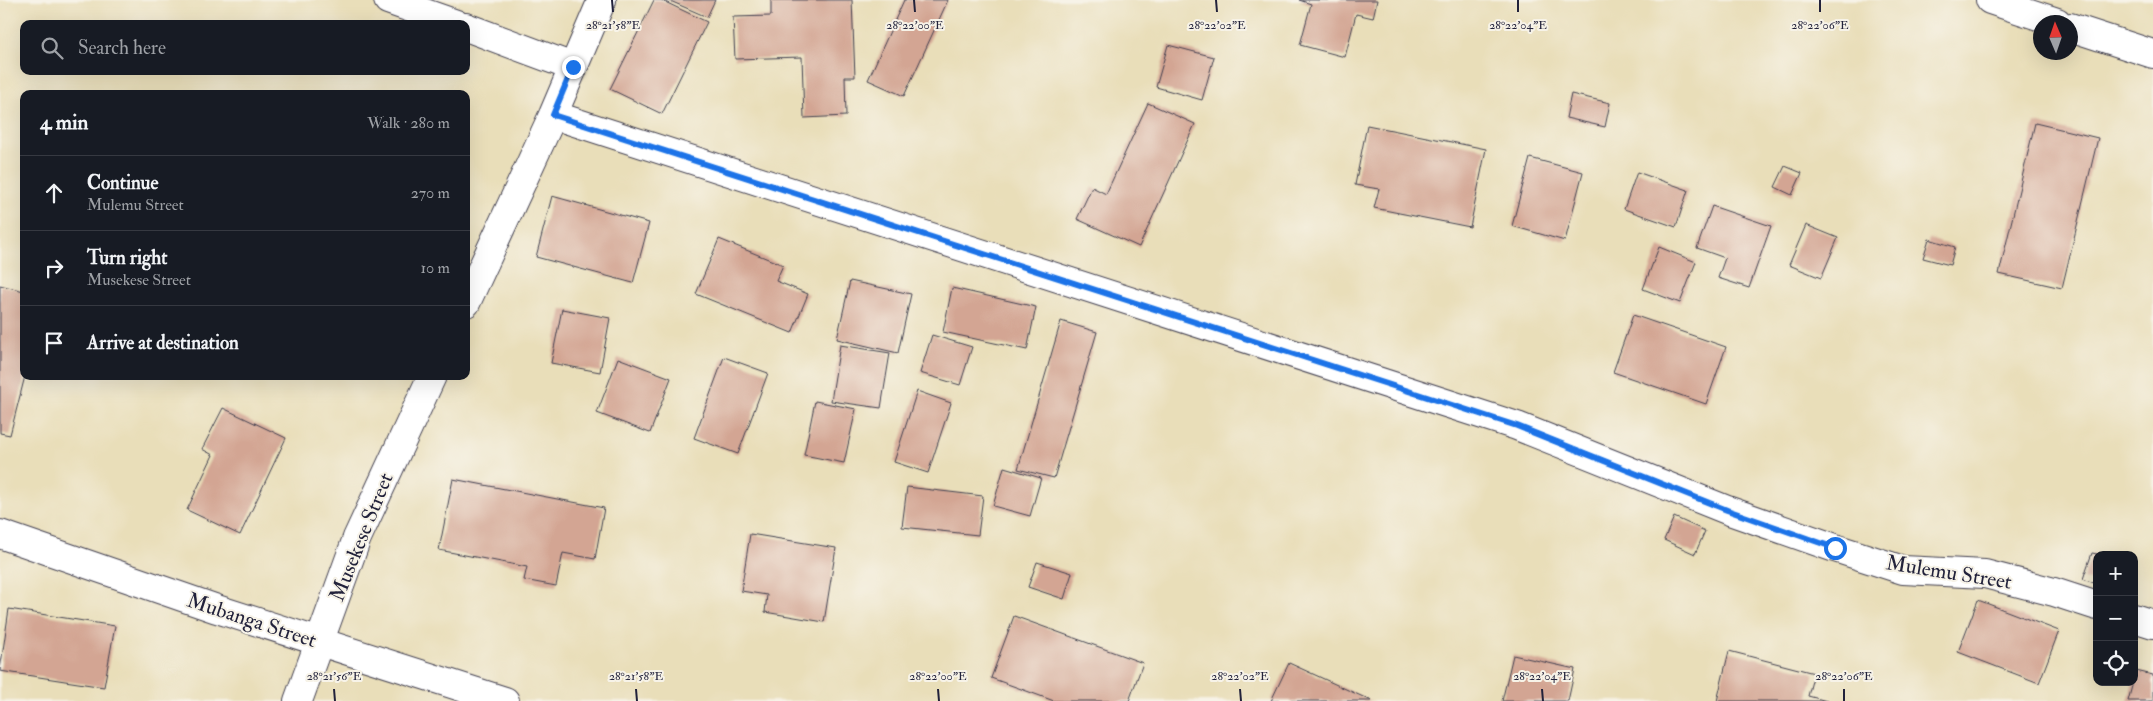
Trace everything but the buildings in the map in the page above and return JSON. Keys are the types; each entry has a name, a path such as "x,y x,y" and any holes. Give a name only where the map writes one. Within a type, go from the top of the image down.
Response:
{"street":[{"path":"388,0 445,20"},
{"path":"470,294 553,115 602,0"},
{"path":"1990,0 2036,15"},
{"path":"470,28 573,67"},
{"path":"2078,30 2153,54"},
{"name":"Mulemu Street","path":"553,115 1517,426 1727,510 1843,551 1903,570 1985,574 2093,605"},
{"name":"Musekese Street","path":"298,701 356,538 430,380"},
{"name":"Mubanga Street","path":"0,534 320,642 505,701"},
{"path":"2138,619 2153,624"}],"route":[{"path":"573,67 553,115 1118,299 1517,426 1727,510 1835,548"}]}
